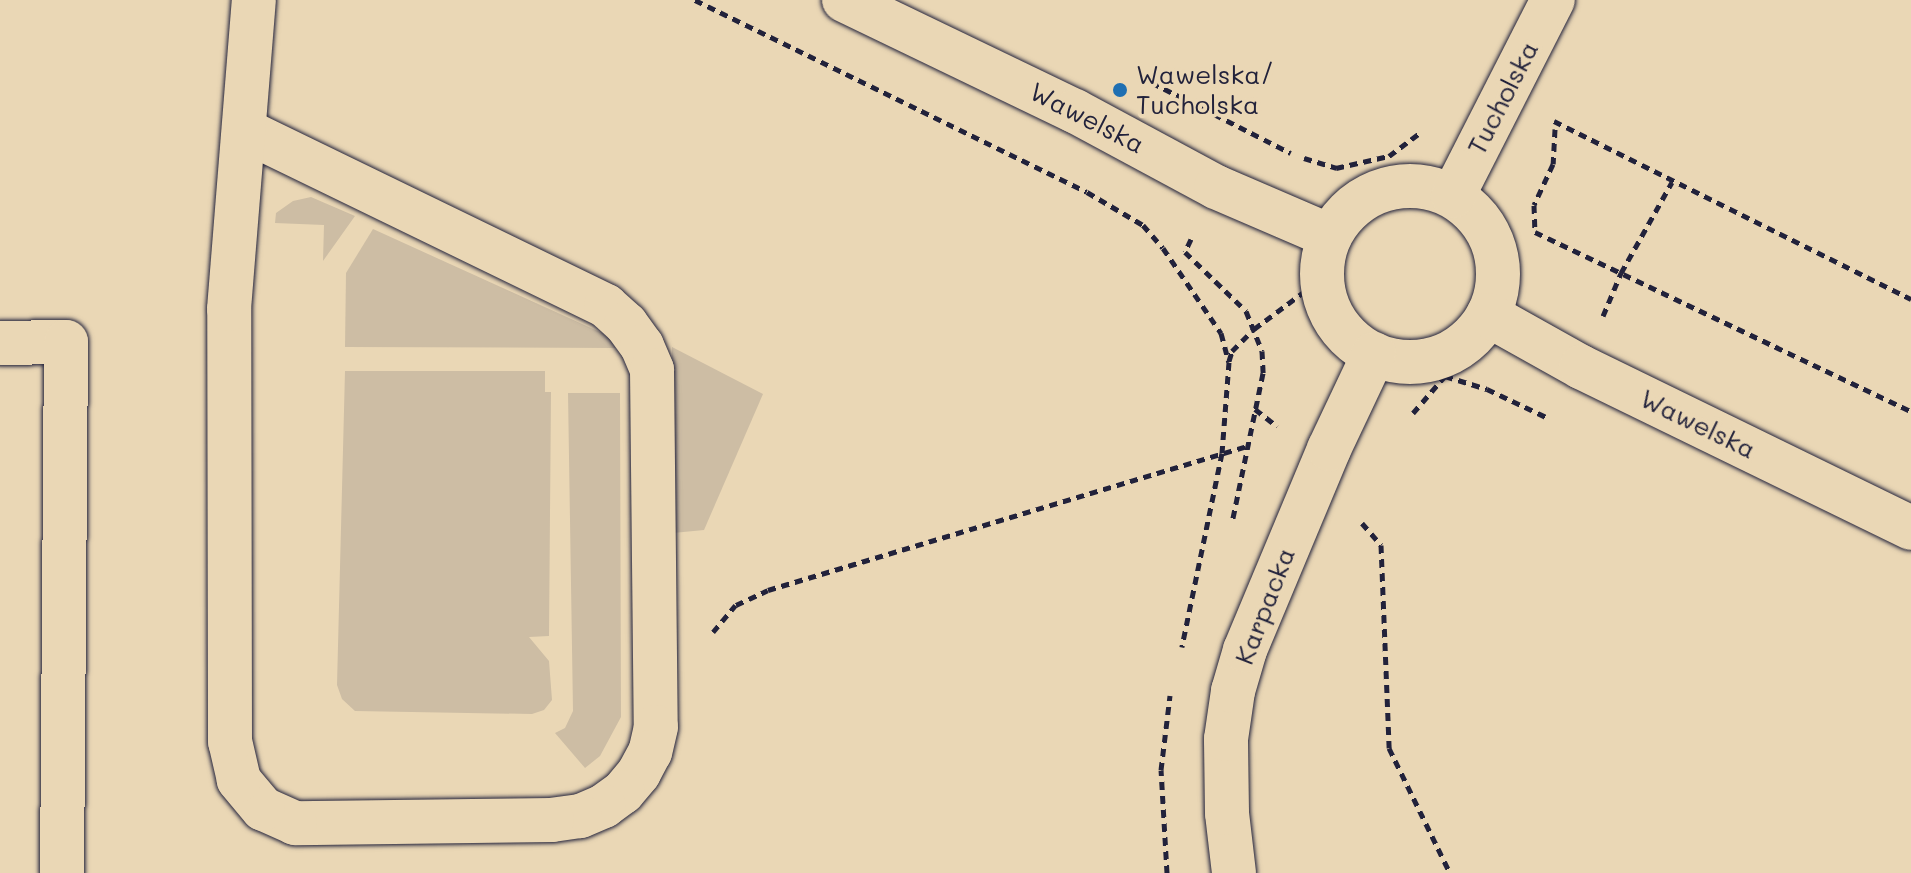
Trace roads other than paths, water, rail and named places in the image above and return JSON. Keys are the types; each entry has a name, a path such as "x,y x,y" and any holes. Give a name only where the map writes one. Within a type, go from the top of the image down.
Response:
{"street":[{"path":"246,131 606,306 636,336 652,370 656,727 645,763 632,783 613,800 580,816 552,820 295,823 263,809 243,789 232,762 230,742 229,309 246,131 254,0"},
{"name":"Wawelska","path":"844,0 1075,111 1216,187 1326,254"},
{"name":"Tucholska","path":"1453,196 1553,0"},
{"path":"1397,186 1425,186 1453,196 1474,213 1489,236 1497,261 1496,289 1488,315 1472,337 1451,351 1426,361 1399,362 1374,354 1350,339 1332,316 1323,291 1326,254 1346,212 1369,195 1397,186"},
{"name":"Wawelska","path":"1488,315 1581,367 1911,528"},
{"path":"0,343 66,342 62,873"},
{"name":"Karpacka","path":"1234,873 1227,813 1226,739 1233,691 1245,650 1293,535 1374,354"}],"place":[{"name":"Wawelska/ Tucholska","path":"1120,90"}]}
